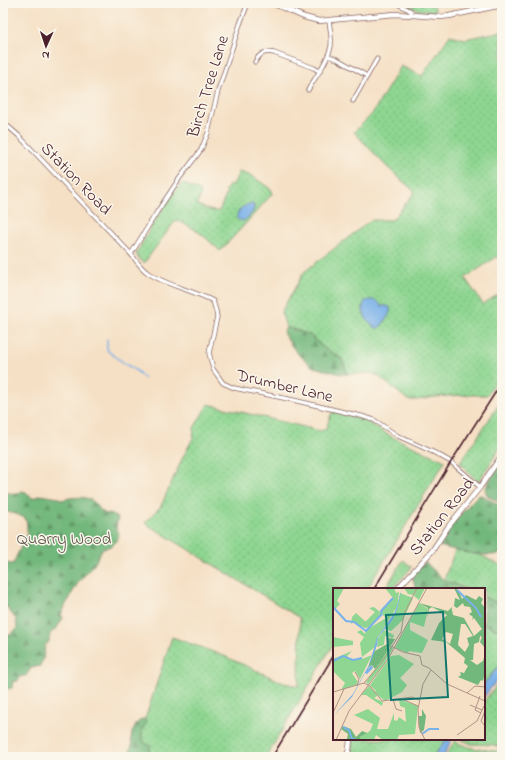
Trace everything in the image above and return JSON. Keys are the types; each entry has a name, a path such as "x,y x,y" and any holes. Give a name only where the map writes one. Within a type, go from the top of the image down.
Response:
{"street":[{"name":"Birch Tree Lane","path":"131,254 179,179 201,150 208,134 218,91 248,3"},
{"path":"272,3 319,21 395,14 432,17 449,16 487,5 502,5"},
{"path":"396,3 411,11 412,15"},
{"path":"308,90 328,56 331,41 329,21"},
{"path":"255,62 262,53 269,52 319,71"},
{"path":"328,56 337,59 367,76"},
{"path":"353,101 377,59"},
{"name":"Station Road","path":"3,122 19,136 131,254"},
{"name":"Drumber Lane","path":"131,254 141,267 148,273 213,301 217,317 209,353 213,369 223,383 234,388 293,400 374,420 398,436 435,452 451,462 480,487"},
{"name":"Station Road","path":"398,588 432,551 448,527 480,487 502,455"},
{"path":"346,757 349,750 350,740"}],"green space":[{"path":"403,3 433,3 436,12 418,10"},
{"path":"502,31 502,261 498,256 465,278 483,304 502,292 502,373 487,395 449,396 408,400 377,375 371,373 348,374 342,359 323,347 308,334 286,327 281,312 304,272 371,220 392,220 415,192 386,166 354,132 372,114 401,66 422,76 450,35 465,39"},
{"path":"239,172 252,176 272,190 272,194 220,251 200,233 176,220 144,263 139,259 136,254 151,227 178,187 183,183 200,191 201,194 197,204 213,211 219,211 227,193 225,192 229,185 233,185"},
{"path":"286,327 308,334 323,347 342,359 348,374 341,374 313,367 296,352 283,333"},
{"path":"502,400 502,445 478,482 460,463"},
{"path":"208,404 321,431 326,428 332,412 355,417 369,423 392,437 445,461 368,588 333,588 333,645 266,757 148,757 147,753 149,750 141,735 172,637 222,655 284,683 299,686 300,618 145,523 161,506 193,438 194,428"},
{"path":"502,458 502,503 487,495 485,489"},
{"name":"Quarry Wood","path":"22,491 26,492 32,498 40,495 59,498 62,500 70,498 84,498 92,500 104,513 118,518 116,528 119,533 114,544 102,549 95,563 78,583 72,593 61,614 63,618 57,628 50,634 49,642 45,645 43,659 40,666 31,668 26,676 21,676 18,681 13,681 12,688 3,690 3,638 17,628 16,619 5,604 3,605 3,570 5,563 13,564 27,533 27,524 25,518 3,511 3,494 16,494"},
{"path":"482,495 502,507 502,553 495,555 479,554 462,552 439,546 452,524 477,496"},
{"path":"455,550 480,555 502,566 502,603 498,603 485,597 485,588 464,588 444,580"},
{"path":"403,560 412,567 393,588 386,588"},
{"path":"425,562 444,580 464,588 416,588 412,576"},
{"path":"485,597 498,603 502,603 502,632 485,624"},
{"path":"485,624 502,632 502,662 485,683"},
{"path":"502,679 502,748 493,745 471,744 462,740 485,740 485,700"},
{"path":"142,719 145,719 146,722 142,729 142,739 145,743 151,746 148,757 128,757 132,745 132,733 137,723"},
{"path":"353,740 448,740 442,745 434,757 350,757"},
{"path":"455,741 471,748 502,752 502,757 445,757"}],"water":[{"path":"249,204 253,204 254,206 250,215 243,221 237,219 237,214 240,210"},
{"path":"365,301 377,301 381,306 390,307 388,316 378,328 371,324 363,312"},
{"path":"502,662 502,674 485,696 485,683"},
{"path":"448,740 452,740 443,757 434,757 443,743"}],"waterway":[{"path":"107,339 107,349 109,352 138,372 144,378"}],"railway":[{"path":"375,588 451,462 502,382"},
{"path":"272,757 333,657"}]}
